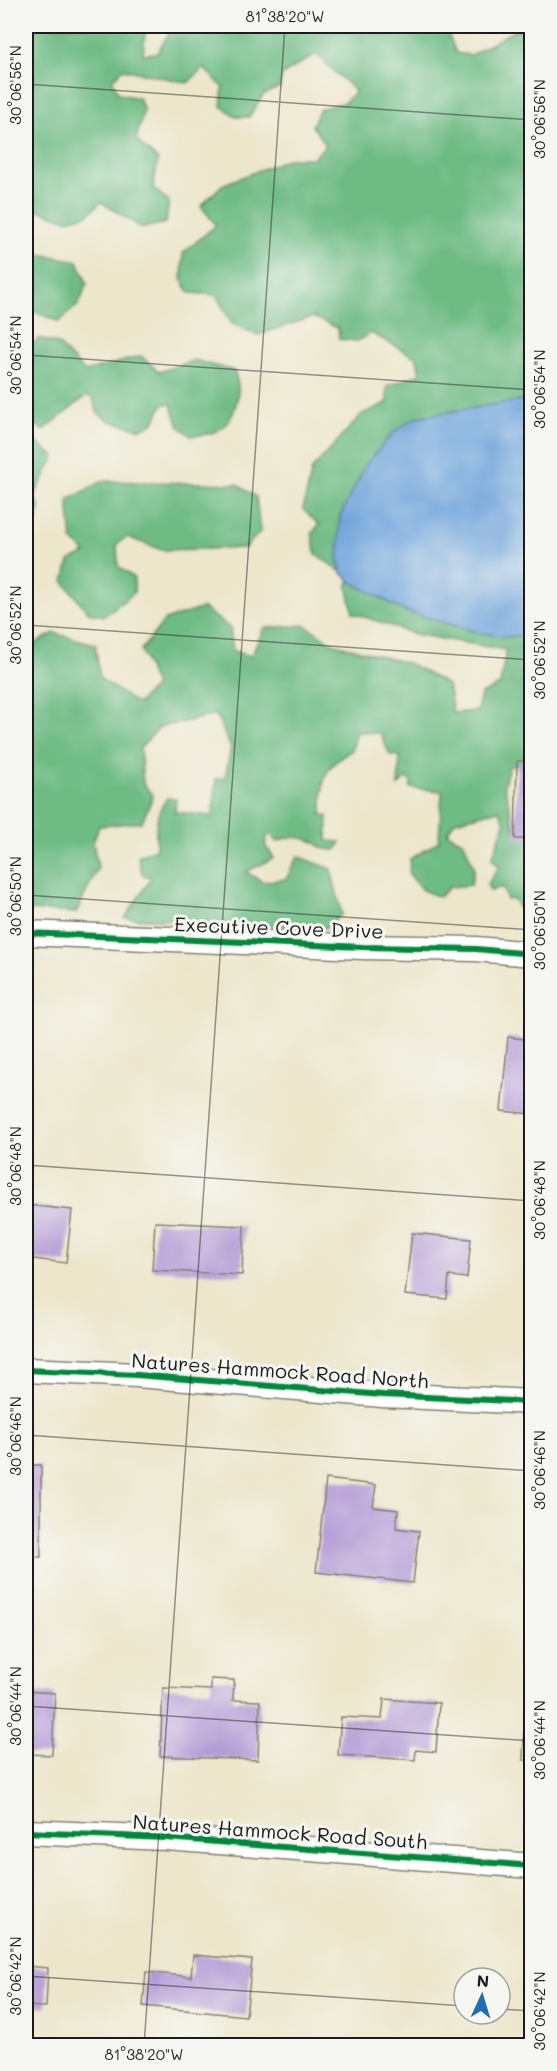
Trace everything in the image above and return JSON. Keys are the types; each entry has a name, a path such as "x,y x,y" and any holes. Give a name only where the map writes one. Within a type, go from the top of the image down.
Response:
{"street":[{"name":"Executive Cove Drive","path":"26,933 363,947 476,949 531,954"},
{"name":"Natures Hammock Road North","path":"26,1370 383,1395 531,1402"},
{"name":"Natures Hammock Road South","path":"26,1832 166,1838 531,1866"}],"green space":[{"path":"26,26 146,26 143,54 157,53 173,26 445,26 456,53 471,55 522,26 531,26 531,400 416,417 338,560 341,572 316,554 312,533 319,525 303,509 312,469 362,414 387,403 387,386 420,374 417,358 371,333 357,341 339,339 338,328 313,317 258,335 232,324 216,295 190,293 182,281 183,253 216,225 201,206 222,185 290,158 314,158 326,144 312,126 320,109 345,102 355,91 316,54 282,75 280,87 263,95 249,117 237,117 221,106 223,87 203,68 188,83 123,69 112,80 119,94 139,98 144,110 136,140 158,160 153,188 169,201 166,223 142,228 101,202 87,215 67,220 26,206"},
{"path":"28,252 78,261 87,283 79,304 59,322 30,310 26,301"},
{"path":"39,338 58,344 85,372 141,356 159,372 194,360 234,371 238,387 236,406 228,422 222,428 209,434 191,436 179,426 171,404 163,404 154,422 141,429 109,421 97,412 93,398 86,396 43,431 27,416 26,410 26,352"},
{"path":"26,434 55,457 34,496 40,508 35,525 26,527"},
{"path":"103,481 237,484 256,497 260,532 245,548 162,550 127,537 117,544 118,566 134,578 134,593 104,616 88,612 64,582 69,561 86,553 72,540 68,500"},
{"path":"350,581 404,611 507,637 531,634 531,760 509,767 504,784 515,829 531,830 531,915 519,909 514,899 507,900 503,888 491,891 487,885 499,867 492,858 505,823 499,810 455,821 447,833 464,842 474,868 471,885 450,887 439,897 422,890 409,874 410,859 439,841 442,791 410,788 412,783 406,778 398,786 400,756 390,755 380,733 357,732 352,750 328,770 323,785 322,816 328,816 327,841 341,842 336,850 324,849 301,838 289,838 276,842 273,835 268,835 265,845 274,858 246,872 263,882 286,879 298,856 331,869 342,914 326,928 125,918 151,878 142,874 138,856 156,849 157,822 167,798 176,799 175,812 213,816 216,779 225,778 231,748 216,715 160,727 140,748 143,783 153,796 142,822 99,826 93,843 98,868 76,913 26,910 26,645 33,645 54,633 95,644 100,678 137,704 155,686 141,650 165,620 203,608 230,628 233,651 251,656 264,628 305,625 332,643 410,664 448,685 453,713 477,711 481,694 500,685 506,650 414,634 353,613 347,585"}],"water":[{"path":"532,400 531,634 507,637 476,632 404,611 350,581 341,572 338,560 340,516 366,464 394,432 416,417"}],"building":[{"path":"517,761 532,761 532,839 515,839"},
{"path":"508,1037 532,1040 532,1114 501,1111"},
{"path":"26,1205 72,1210 66,1263 26,1258"},
{"path":"155,1222 244,1226 242,1275 152,1270"},
{"path":"412,1233 471,1239 467,1278 449,1276 447,1299 405,1295"},
{"path":"26,1465 41,1465 41,1557 26,1557"},
{"path":"326,1479 376,1485 373,1507 398,1510 396,1528 419,1531 413,1583 316,1572"},
{"path":"211,1679 234,1680 233,1700 260,1701 258,1760 160,1756 163,1688 211,1690"},
{"path":"26,1691 55,1693 52,1755 26,1754"},
{"path":"384,1699 439,1703 436,1752 416,1750 415,1760 338,1755 341,1717 382,1719"},
{"path":"525,1716 532,1716 532,1760 523,1760"},
{"path":"193,1955 252,1960 246,2016 143,2006 146,1972 191,1977"},
{"path":"26,1966 48,1968 46,2007 26,2006"},
{"path":"529,1969 532,1970 532,2036 526,2036"}],"cycle path":[{"path":"26,933 363,947 476,949 532,954"},
{"path":"26,1370 137,1375 383,1395 532,1402"},
{"path":"26,1832 166,1838 532,1866"}]}
